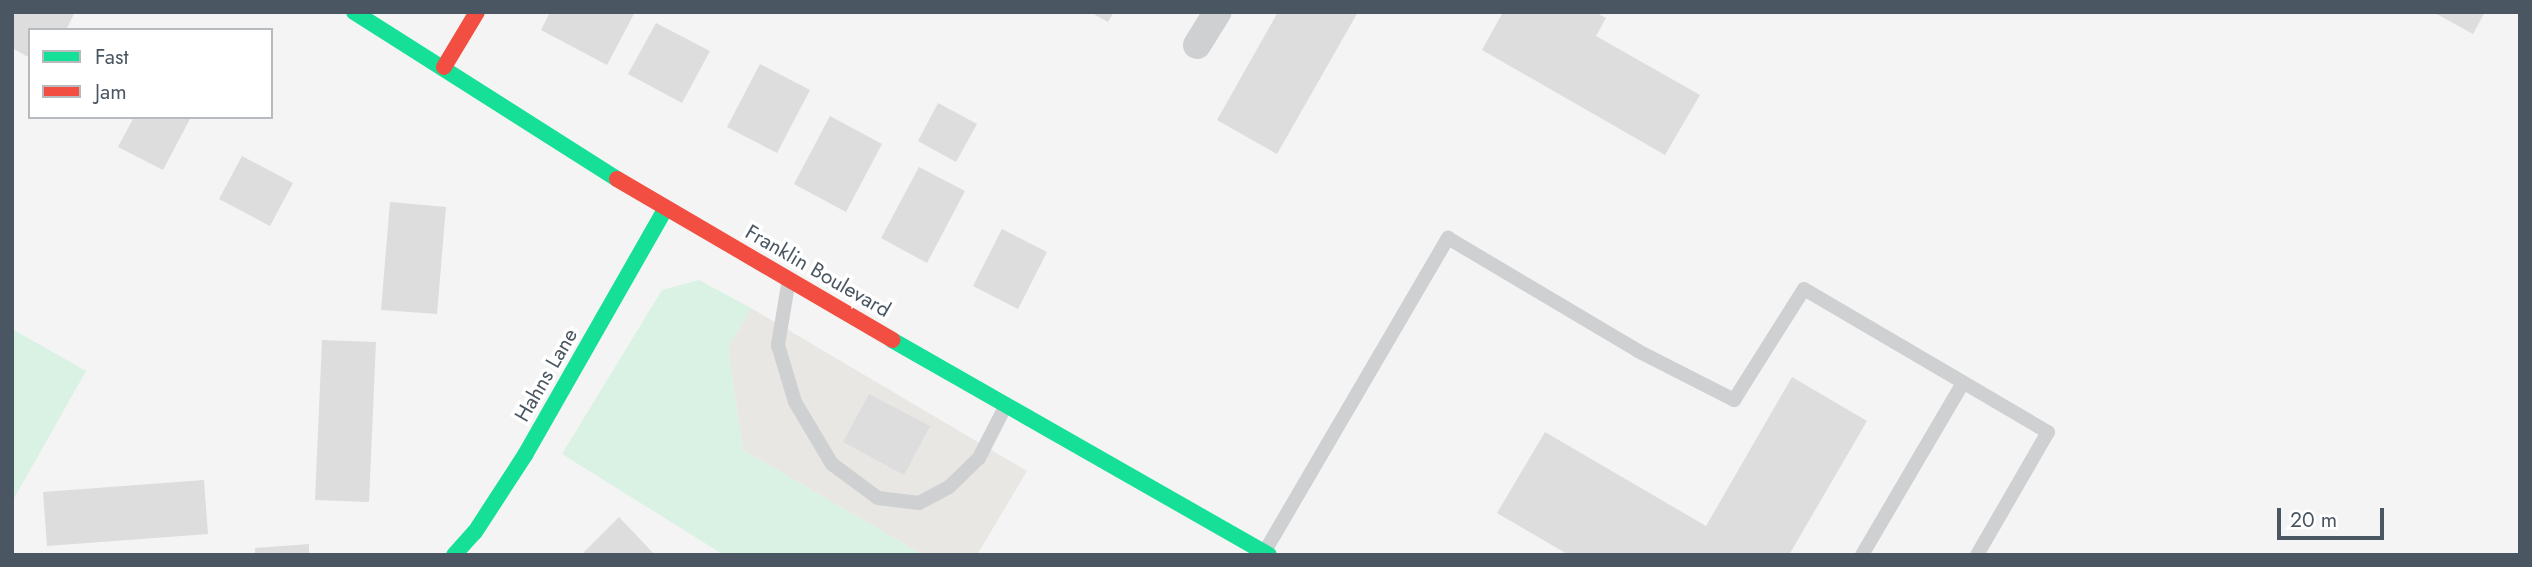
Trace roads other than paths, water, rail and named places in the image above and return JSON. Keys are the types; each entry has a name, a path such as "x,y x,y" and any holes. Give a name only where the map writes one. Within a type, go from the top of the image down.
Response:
{"street":[{"name":"Franklin Boulevard","path":"354,12 665,210 1267,553"},
{"path":"444,67 477,12"},
{"path":"1197,45 1217,12"},
{"name":"Hahns Lane","path":"454,555 475,532 525,455 665,210"}],"lane":[{"path":"1267,553 1448,238 1638,351 1734,400 1804,289 2048,432 1977,555"},
{"path":"789,279 778,345 795,402 832,464 878,498 919,503 949,487 979,458 1006,403"},
{"path":"1862,555 1963,383"}]}
